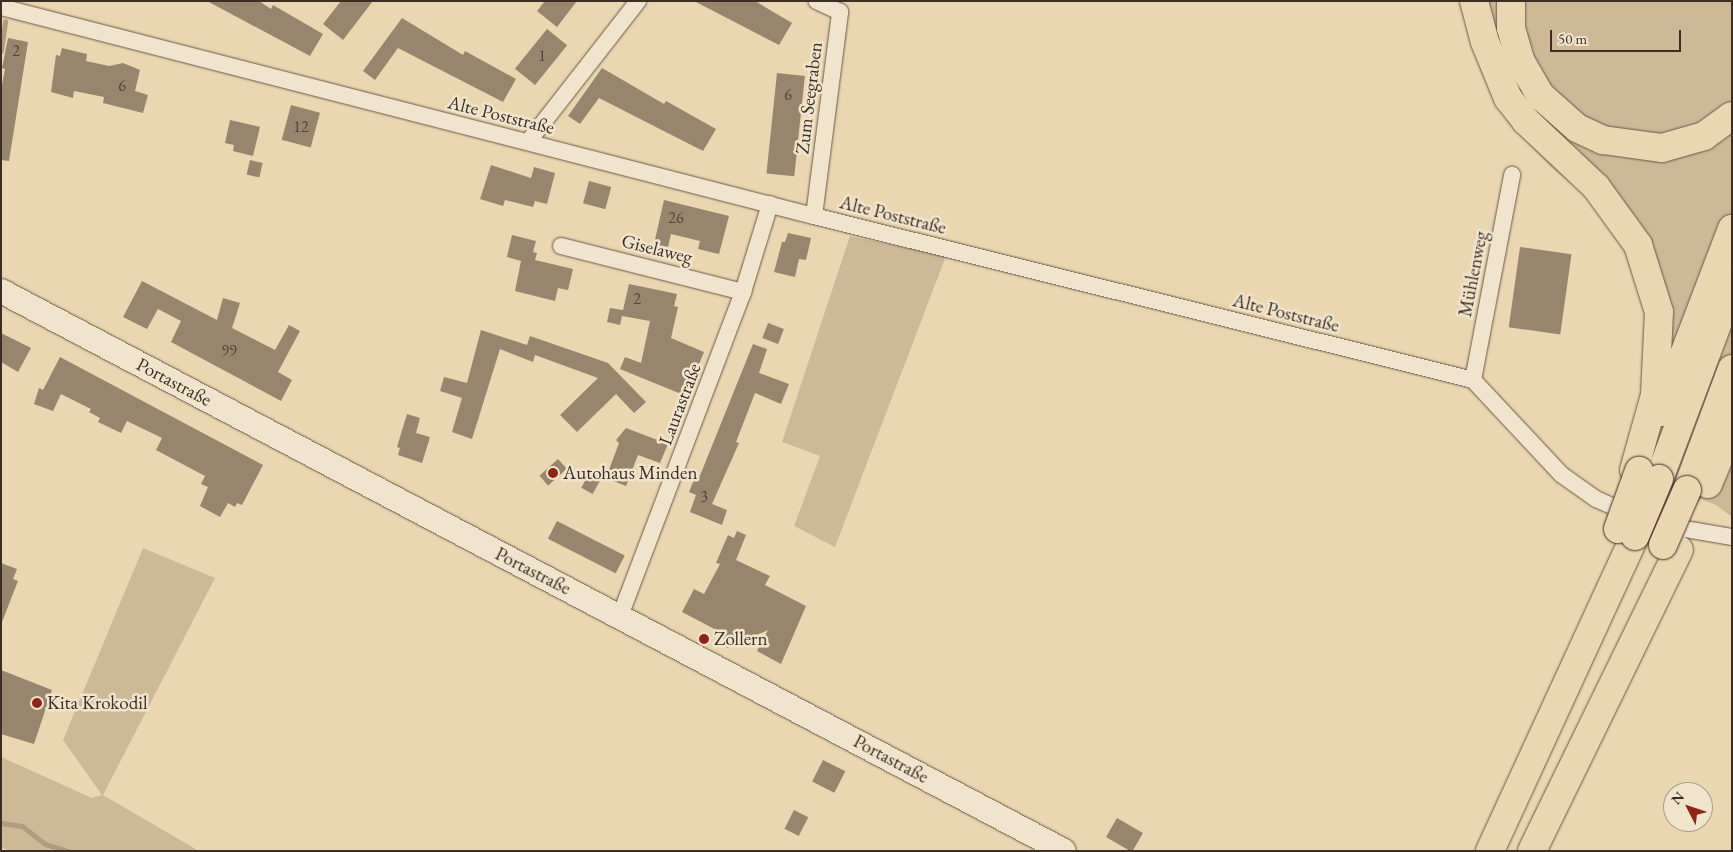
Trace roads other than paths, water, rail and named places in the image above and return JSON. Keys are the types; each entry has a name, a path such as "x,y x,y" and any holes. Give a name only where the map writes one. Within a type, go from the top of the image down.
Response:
{"highway":[{"path":"1474,1 1488,49 1508,98 1526,121 1596,187 1638,245 1659,312 1655,396 1644,473"},
{"path":"1511,1 1511,28 1521,62 1542,96 1577,128 1603,140 1662,148 1704,136 1732,116"},
{"path":"1490,851 1512,803 1548,692 1626,532 1644,473 1732,229"},
{"path":"1644,473 1732,285"},
{"path":"1695,493 1732,369"},
{"path":"1532,851 1695,493 1732,426"}],"main road":[{"name":"Portastraße","path":"1,291 1064,851"}],"street":[{"path":"528,142 638,1"},
{"name":"Zum Seegraben","path":"814,216 840,12 816,1"},
{"name":"Alte Poststraße","path":"1,8 814,216 1473,380"},
{"name":"Mühlenweg","path":"1473,380 1512,175"},
{"name":"Laurastraße","path":"620,616 744,292 770,204"},
{"name":"Giselaweg","path":"561,246 744,292"},
{"path":"1473,380 1562,475 1596,499 1650,523 1732,537"}],"waterway":[{"path":"1,51 5,21"},
{"path":"1,823 22,826 45,844 68,851"}],"place":[{"name":"Autohaus Minden","path":"553,473"},
{"name":"Zollern","path":"704,639"},
{"name":"Kita Krokodil","path":"37,703"}]}
